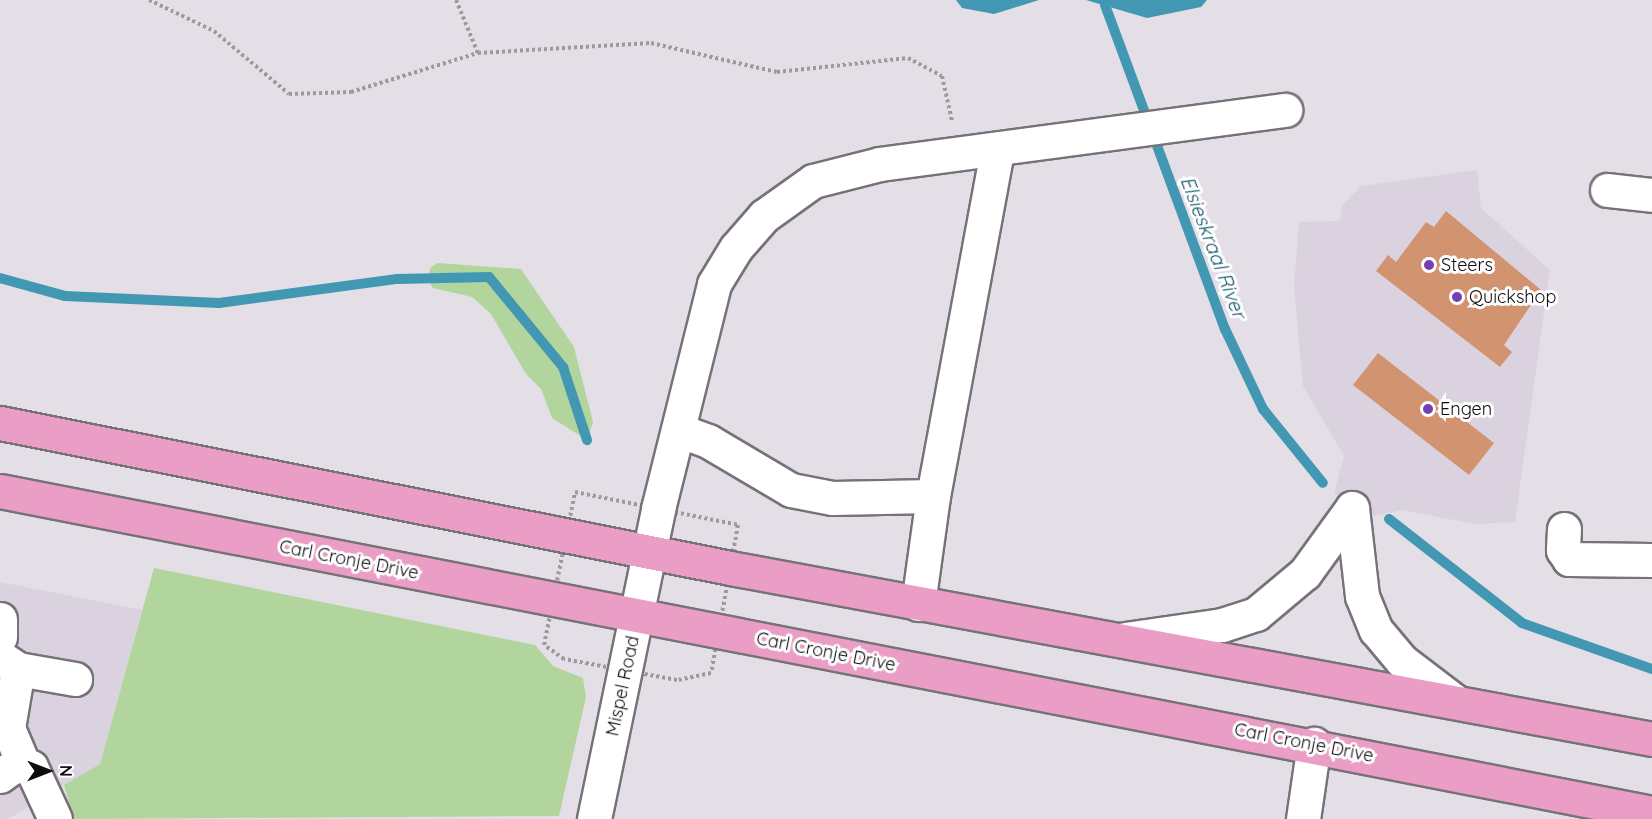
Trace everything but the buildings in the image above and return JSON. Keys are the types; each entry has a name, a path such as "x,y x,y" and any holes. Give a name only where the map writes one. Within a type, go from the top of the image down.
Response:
{"main road":[{"path":"0,423 651,553 1652,740"},
{"name":"Carl Cronje Drive","path":"0,491 638,616 1314,744 1652,813"}],"street":[{"name":"Mispel Road","path":"594,819 678,430 714,284 736,248 764,216 813,181 880,164 1285,110"},
{"path":"918,604 933,496 997,149"},
{"path":"1607,190 1652,195"},
{"path":"678,430 708,441 755,473 791,490 832,498 933,496"},
{"path":"1117,640 1222,625 1256,614 1305,573 1352,508 1362,596 1376,630 1402,661 1456,702"},
{"path":"1564,529 1563,550 1569,559 1652,560"},
{"path":"0,619 0,637"},
{"path":"55,819 36,772 11,770 8,728 9,663 75,679"},
{"path":"1303,819 1314,744"}],"path":[{"path":"149,0 214,31 289,94 351,92 478,53 651,43 777,72 908,58 942,76 960,154"},
{"path":"456,0 478,53"}],"shaded area":[{"path":"1477,170 1481,208 1550,270 1515,522 1475,524 1402,510 1374,516 1334,493 1344,456 1303,386 1294,287 1299,222 1339,221 1343,204 1361,186"},
{"path":"0,582 142,610 100,764 8,819 0,819"}],"green space":[{"path":"438,263 521,269 574,347 593,422 587,440 552,418 541,389 526,374 491,314 472,297 433,288 427,279 431,267"},
{"path":"154,568 535,645 553,666 583,678 586,697 559,816 74,819 64,785 100,764"}],"water":[{"path":"956,0 1039,0 994,14 962,8"},
{"path":"1086,0 1207,0 1201,7 1147,18"}],"waterway":[{"name":"Elsieskraal River","path":"1105,5 1225,329 1263,409 1323,483"},
{"path":"0,278 65,296 219,303 397,279 489,277 563,367 587,440"},
{"name":"Elsieskraal River","path":"1389,519 1522,623 1652,669"}],"place":[{"name":"Steers","path":"1429,265"},
{"name":"Quickshop","path":"1457,297"},
{"name":"Engen","path":"1428,409"}]}
